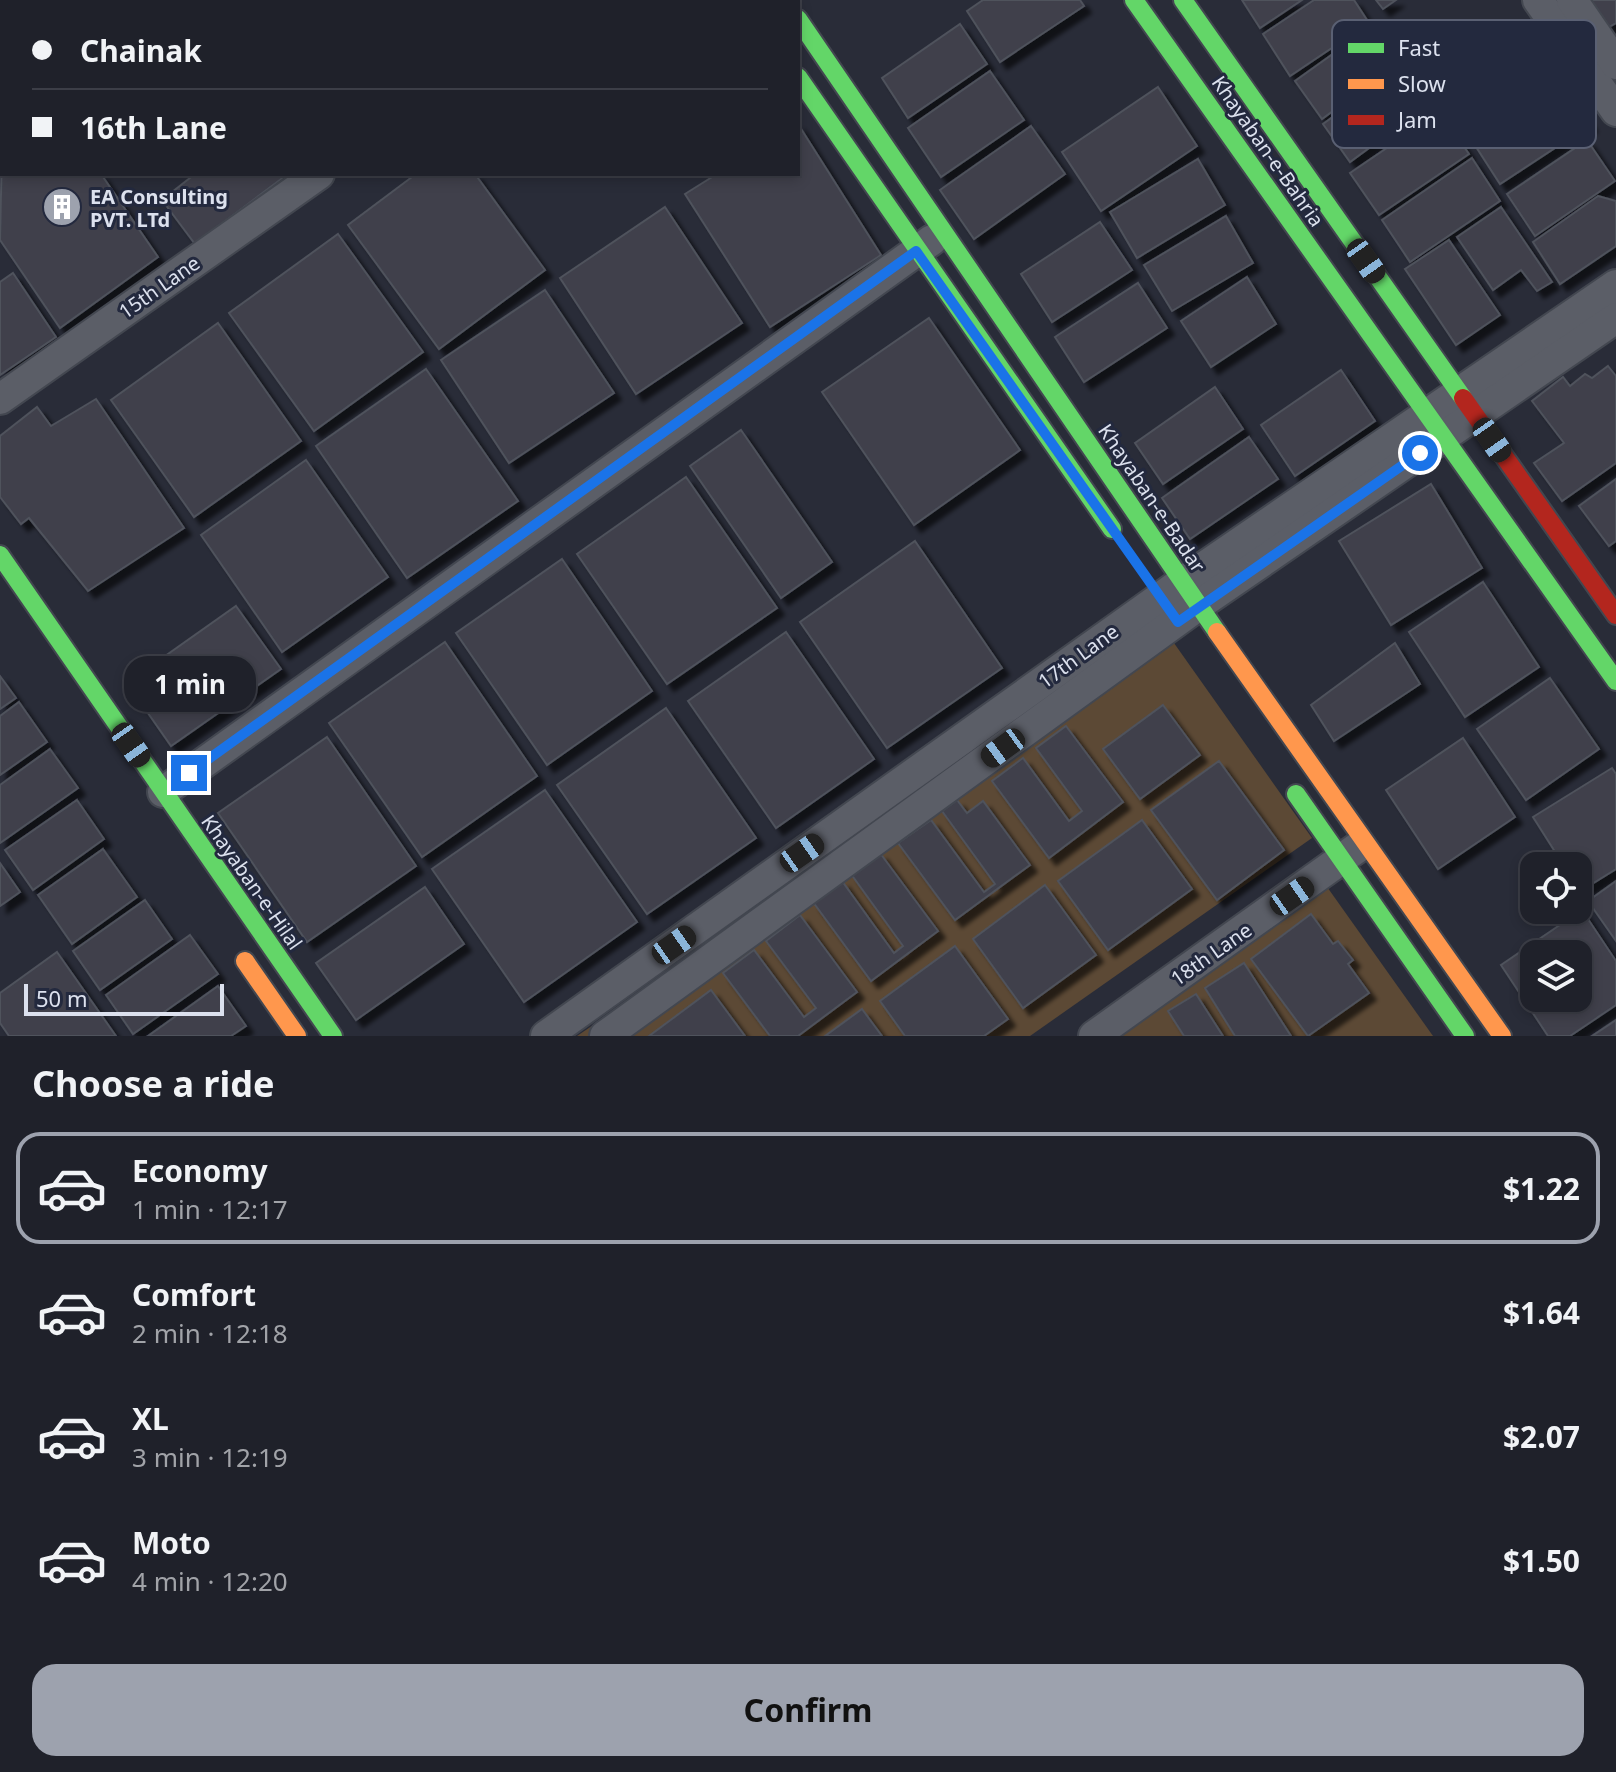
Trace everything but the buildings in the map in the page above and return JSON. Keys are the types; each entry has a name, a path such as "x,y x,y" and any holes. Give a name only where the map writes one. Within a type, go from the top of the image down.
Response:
{"main road":[{"name":"Khayaban-e-Bahria","path":"1134,0 1616,681"},
{"name":"Khayaban-e-Bahria","path":"1183,0 1616,615"},
{"name":"Khayaban-e-Badar","path":"800,22 944,232 1176,604 1353,851 1502,1036"},
{"path":"800,80 1124,546"},
{"name":"Khayaban-e-Hilal","path":"0,555 333,1036"},
{"name":"Khayaban-e-Badar","path":"1281,773 1353,851 1465,1036"},
{"path":"234,944 297,1036"}],"street":[{"path":"1538,0 1552,20"},
{"path":"1572,0 1586,20"},
{"path":"1596,35 1616,64"},
{"path":"1596,83 1616,111"},
{"name":"15th Lane","path":"0,399 316,176"},
{"path":"163,792 944,232"},
{"name":"17th Lane","path":"1466,404 1616,285"},
{"name":"17th Lane","path":"546,1036 1435,424 1616,318"},
{"name":"17th Lane","path":"605,1036 1176,604"},
{"name":"18th Lane","path":"1094,1036 1353,851"}],"shaded area":[{"path":"1169,636 1312,838 1030,1036 577,1036"},
{"path":"1325,884 1433,1036 1100,1036"}],"traffic: fast":[{"path":"1134,0 1616,681"},
{"path":"1183,0 1463,398"},
{"path":"800,22 1217,632"},
{"path":"800,80 1112,529"},
{"path":"0,555 333,1036"},
{"path":"1296,794 1465,1036"}],"traffic: slow":[{"path":"1217,632 1502,1036"},
{"path":"245,961 297,1036"}],"traffic: jam":[{"path":"1463,398 1616,615"}],"place":[{"name":"EA Consulting PVT. LTd","path":"62,207"}],"route":[{"path":"189,773 916,251 1178,622 1420,453"}]}
